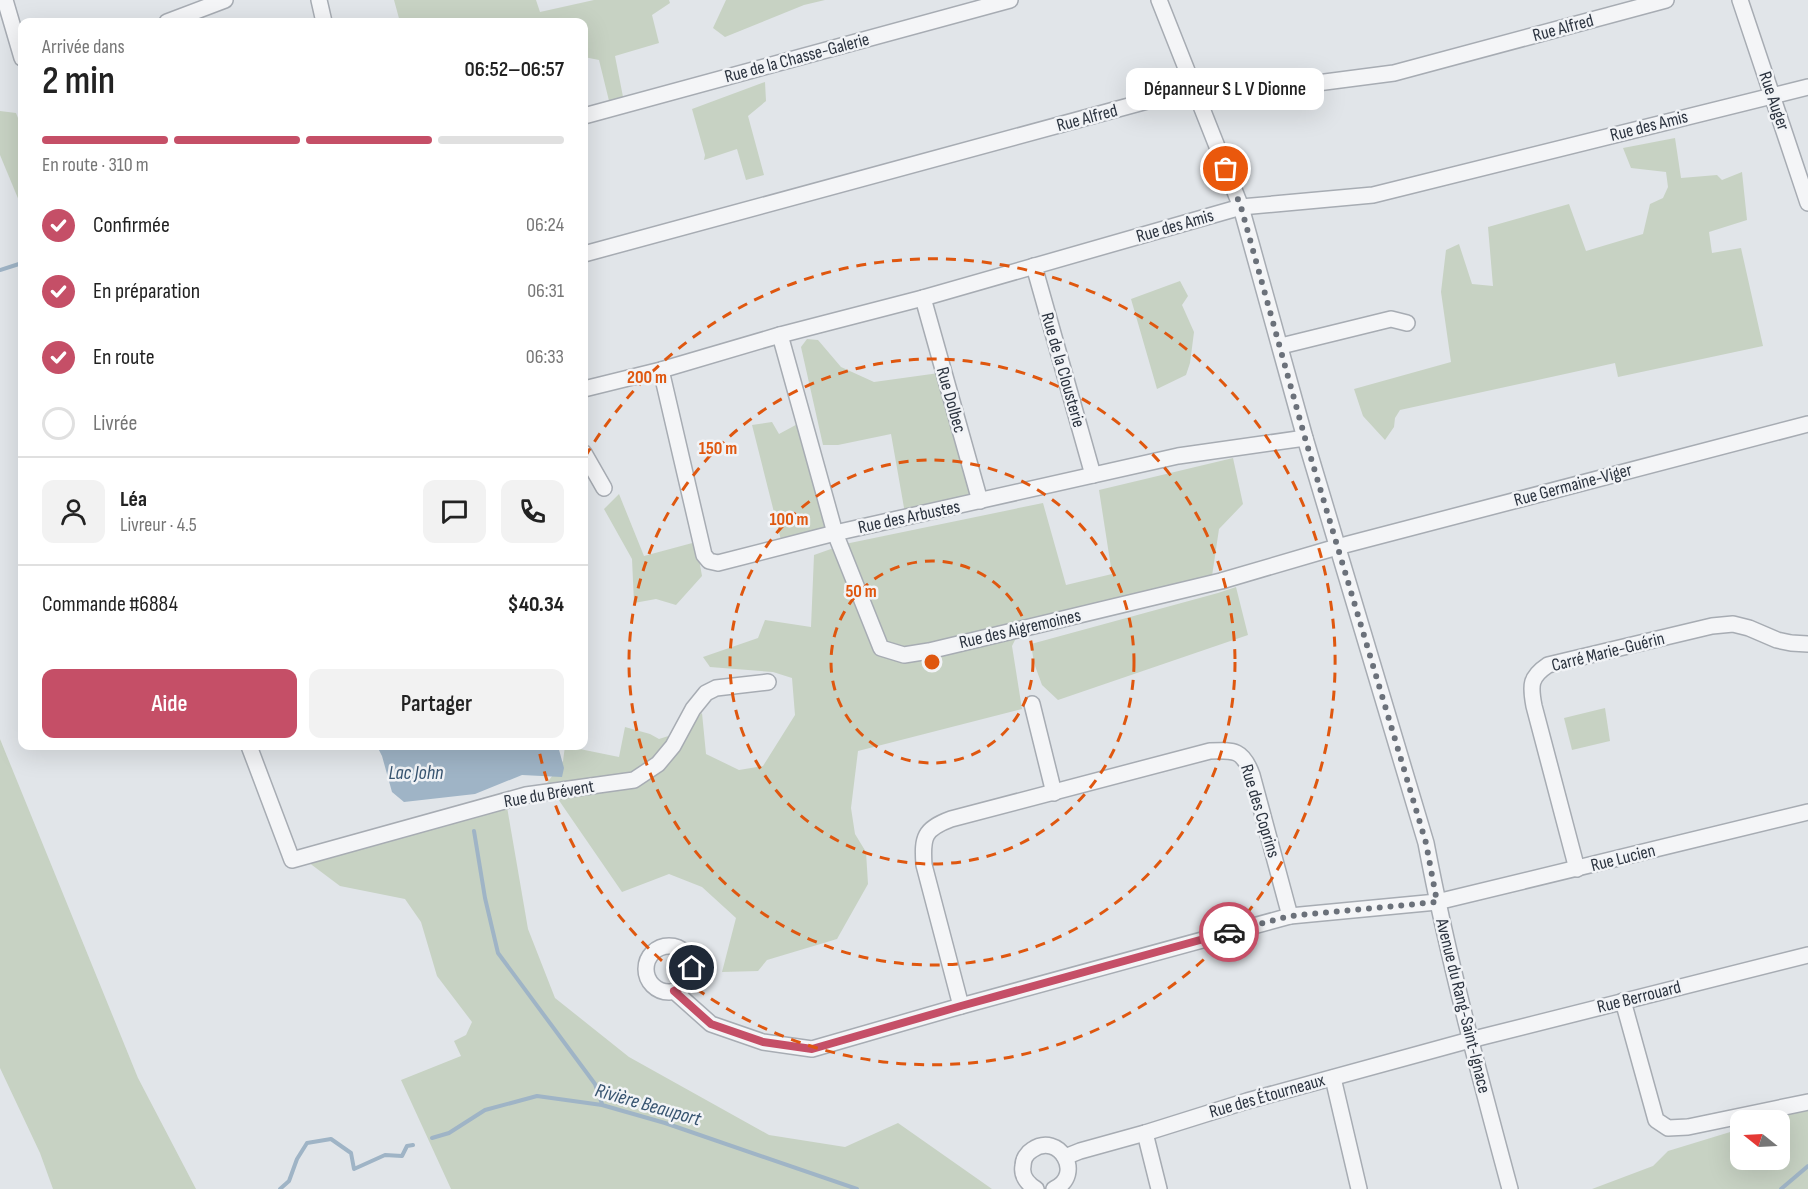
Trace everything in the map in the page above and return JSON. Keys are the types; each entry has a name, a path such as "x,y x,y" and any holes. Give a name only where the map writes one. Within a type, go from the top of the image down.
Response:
{"street":[{"path":"5,0 18,44"},
{"path":"172,18 189,6 225,0"},
{"path":"318,0 323,18"},
{"name":"Rue de la Chasse-Galerie","path":"588,115 1010,0"},
{"name":"Avenue du Rang-Saint-Ignace","path":"1159,0 1241,207 1305,438 1426,843 1437,902 1470,1040 1510,1189"},
{"name":"Rue Alfred","path":"588,253 1173,94 1256,91 1394,73 1666,0"},
{"name":"Rue Auger","path":"1740,0 1808,203"},
{"name":"Rue des Amis","path":"588,388 923,298 1241,207 1373,195 1808,87"},
{"name":"Rue de la Clousterie","path":"1034,266 1093,475"},
{"name":"Rue Dolbec","path":"923,298 980,501"},
{"path":"1281,346 1391,319 1407,322"},
{"name":"Rue des Aigremoines","path":"780,335 835,533 881,648 904,655 929,651 1221,581 1337,547"},
{"name":"Rue des Arbustes","path":"661,370 704,555 709,561 718,562 835,533 1178,456 1305,438"},
{"name":"Rue Germaine-Viger","path":"1337,547 1808,424"},
{"path":"588,460 604,488"},
{"name":"Carré Marie-Guérin","path":"1577,869 1534,706 1532,681 1537,672 1548,665 1722,625 1733,624 1777,640 1808,644"},
{"name":"Rue du Brévent","path":"251,750 292,860 526,795 634,780 658,764 673,746 693,709 706,693 716,688 768,682"},
{"path":"1032,704 1054,793"},
{"name":"Rue des Coprins","path":"961,1006 924,865 923,850 926,834 936,824 951,819 1210,751 1226,750 1239,753 1247,761 1252,775 1290,916"},
{"name":"Rue Lucien","path":"674,991 711,1024 763,1042 812,1049 1290,916 1437,902 1808,812"},
{"name":"Rue Berrouard","path":"1470,1040 1808,955"},
{"path":"1623,1001 1656,1120 1668,1128 1688,1127 1808,1102"},
{"name":"Rue des Étourneaux","path":"1065,1157 1246,1101 1470,1040"},
{"path":"1333,1078 1359,1189"},
{"path":"1145,1133 1159,1189"},
{"path":"1036,1189 1030,1185 1023,1172 1023,1165 1029,1152 1042,1145 1057,1148 1065,1157 1067,1175 1063,1182 1054,1189"}],"green space":[{"path":"394,0 536,0 540,12 594,0 669,0 670,3 652,15 659,43 615,56 625,107 611,109 599,60 588,58 588,18 399,18"},
{"path":"726,0 825,0 804,5 725,37 713,28"},
{"path":"765,82 766,101 748,116 764,175 746,180 737,149 704,160 705,155 692,109"},
{"path":"0,111 16,113 18,118 18,198 0,155"},
{"path":"1675,138 1681,178 1717,175 1722,180 1742,172 1747,220 1709,232 1712,253 1741,248 1763,346 1618,377 1615,363 1400,410 1395,418 1394,427 1385,440 1363,416 1354,389 1451,362 1441,292 1446,250 1459,244 1472,284 1493,286 1488,227 1569,204 1586,251 1643,234 1650,204 1663,198 1668,187 1666,172 1631,168 1623,148"},
{"path":"1180,281 1188,296 1182,305 1194,332 1190,363 1186,375 1157,389 1131,299"},
{"path":"807,339 818,340 841,367 874,382 939,373 983,500 906,519 891,434 838,445 823,445 801,347"},
{"path":"805,420 836,531 783,548 752,425 772,422 779,434"},
{"path":"1233,458 1243,504 1219,529 1212,576 1021,628 1012,646 1022,709 858,751 851,808 855,834 866,852 868,884 837,939 767,960 758,971 722,972 736,918 702,887 669,874 622,892 547,783 563,761 564,750 585,750 619,757 625,727 659,739 678,733 702,713 706,754 739,770 763,766 795,715 792,678 773,672 710,667 703,657 758,638 765,620 811,627 814,555 845,544 1043,503 1066,585 1112,574 1099,490"},
{"path":"619,494 644,556 696,542 702,576 676,605 656,599 634,603 632,559 604,509"},
{"path":"1236,587 1248,635 1058,700 1042,685 1034,663 1031,644"},
{"path":"1605,708 1610,741 1572,750 1564,718"},
{"path":"0,739 138,1078 196,1189 53,1189 40,1153 0,1068"},
{"path":"507,807 528,929 555,998 629,1057 769,1135 845,1147 898,1123 992,1189 451,1189 401,1080 461,1056 454,1041 466,1035 472,1022 437,976 421,922 405,899 340,886 308,862"},
{"path":"1808,1109 1808,1189 1592,1189 1653,1166 1668,1151 1730,1132 1730,1170 1790,1170 1790,1114"}],"water":[{"name":"Lac John","path":"379,750 559,750 564,768 562,777 522,775 475,794 404,802 392,792"}],"waterway":[{"path":"0,270 18,264"},
{"path":"474,831 485,898 498,953 595,1084 602,1104"},
{"name":"Rivière Beauport","path":"432,1138 449,1133 485,1110 537,1096 602,1105 665,1123 857,1189"},
{"name":"Rivière Beauport","path":"280,1189 289,1181 297,1159 307,1143 331,1139 351,1153 354,1169 385,1155 402,1156 407,1146 413,1145"},
{"name":"Rivière Beauport","path":"1781,1189 1808,1166"}],"way so far":[{"path":"1226,169 1241,207 1305,438 1426,843 1437,902 1290,916 1229,932"}],"place":[{"name":"Dépanneur S L V Dionne","path":"1226,169"}],"route":[{"path":"692,968 687,983 674,991 711,1024 763,1042 812,1049 1229,932"}]}
